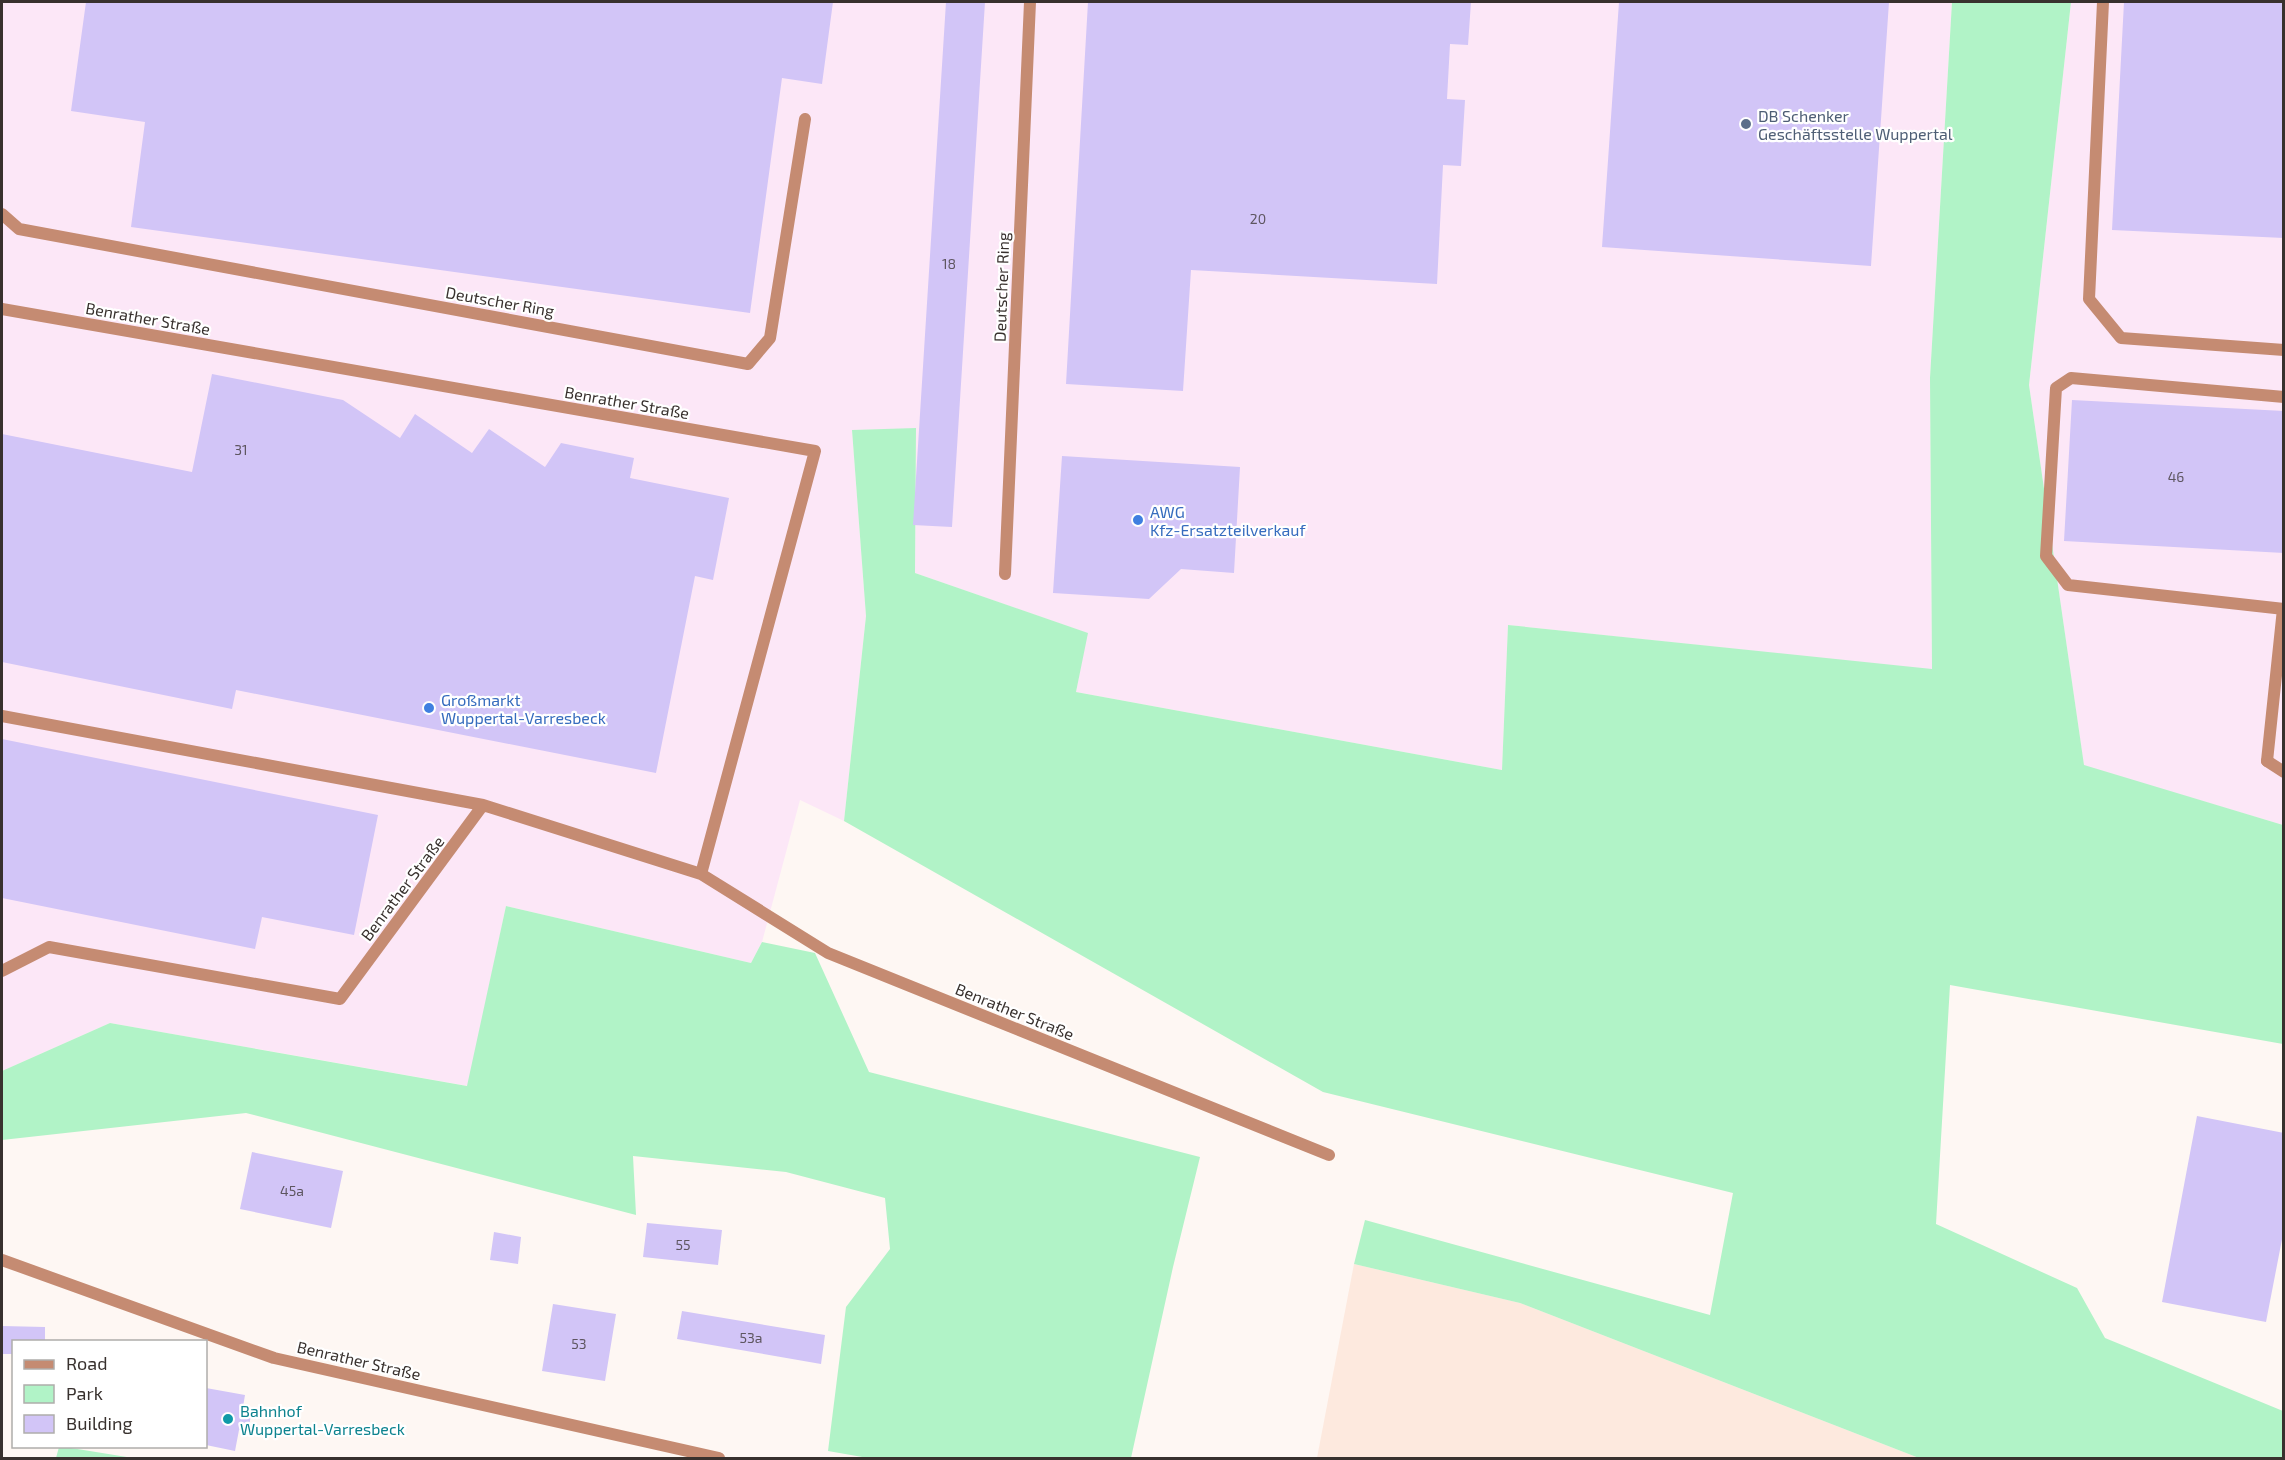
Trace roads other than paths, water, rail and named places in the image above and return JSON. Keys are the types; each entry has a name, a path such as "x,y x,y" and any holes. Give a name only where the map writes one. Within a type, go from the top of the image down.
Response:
{"street":[{"name":"Deutscher Ring","path":"1005,574 1030,2"},
{"path":"2103,2 2089,299 2121,338 2283,350"},
{"name":"Deutscher Ring","path":"2,214 19,229 748,364 770,338 805,119"},
{"name":"Benrather Straße","path":"2,309 815,451 701,874"},
{"path":"2283,397 2071,378 2056,388 2046,556 2068,585 2283,609 2267,761 2283,772"},
{"name":"Benrather Straße","path":"2,716 483,805 701,874 828,953 1329,1155"},
{"name":"Benrather Straße","path":"2,971 49,947 340,999 483,805"},
{"name":"Benrather Straße","path":"2,1260 274,1358 719,1458"}],"place":[{"name":"DB Schenker Geschäftsstelle Wuppertal","path":"1746,124"},
{"name":"AWG Kfz-Ersatzteilverkauf","path":"1138,520"},
{"name":"Großmarkt Wuppertal-Varresbeck","path":"429,708"},
{"name":"Bahnhof Wuppertal-Varresbeck","path":"228,1419"}]}
